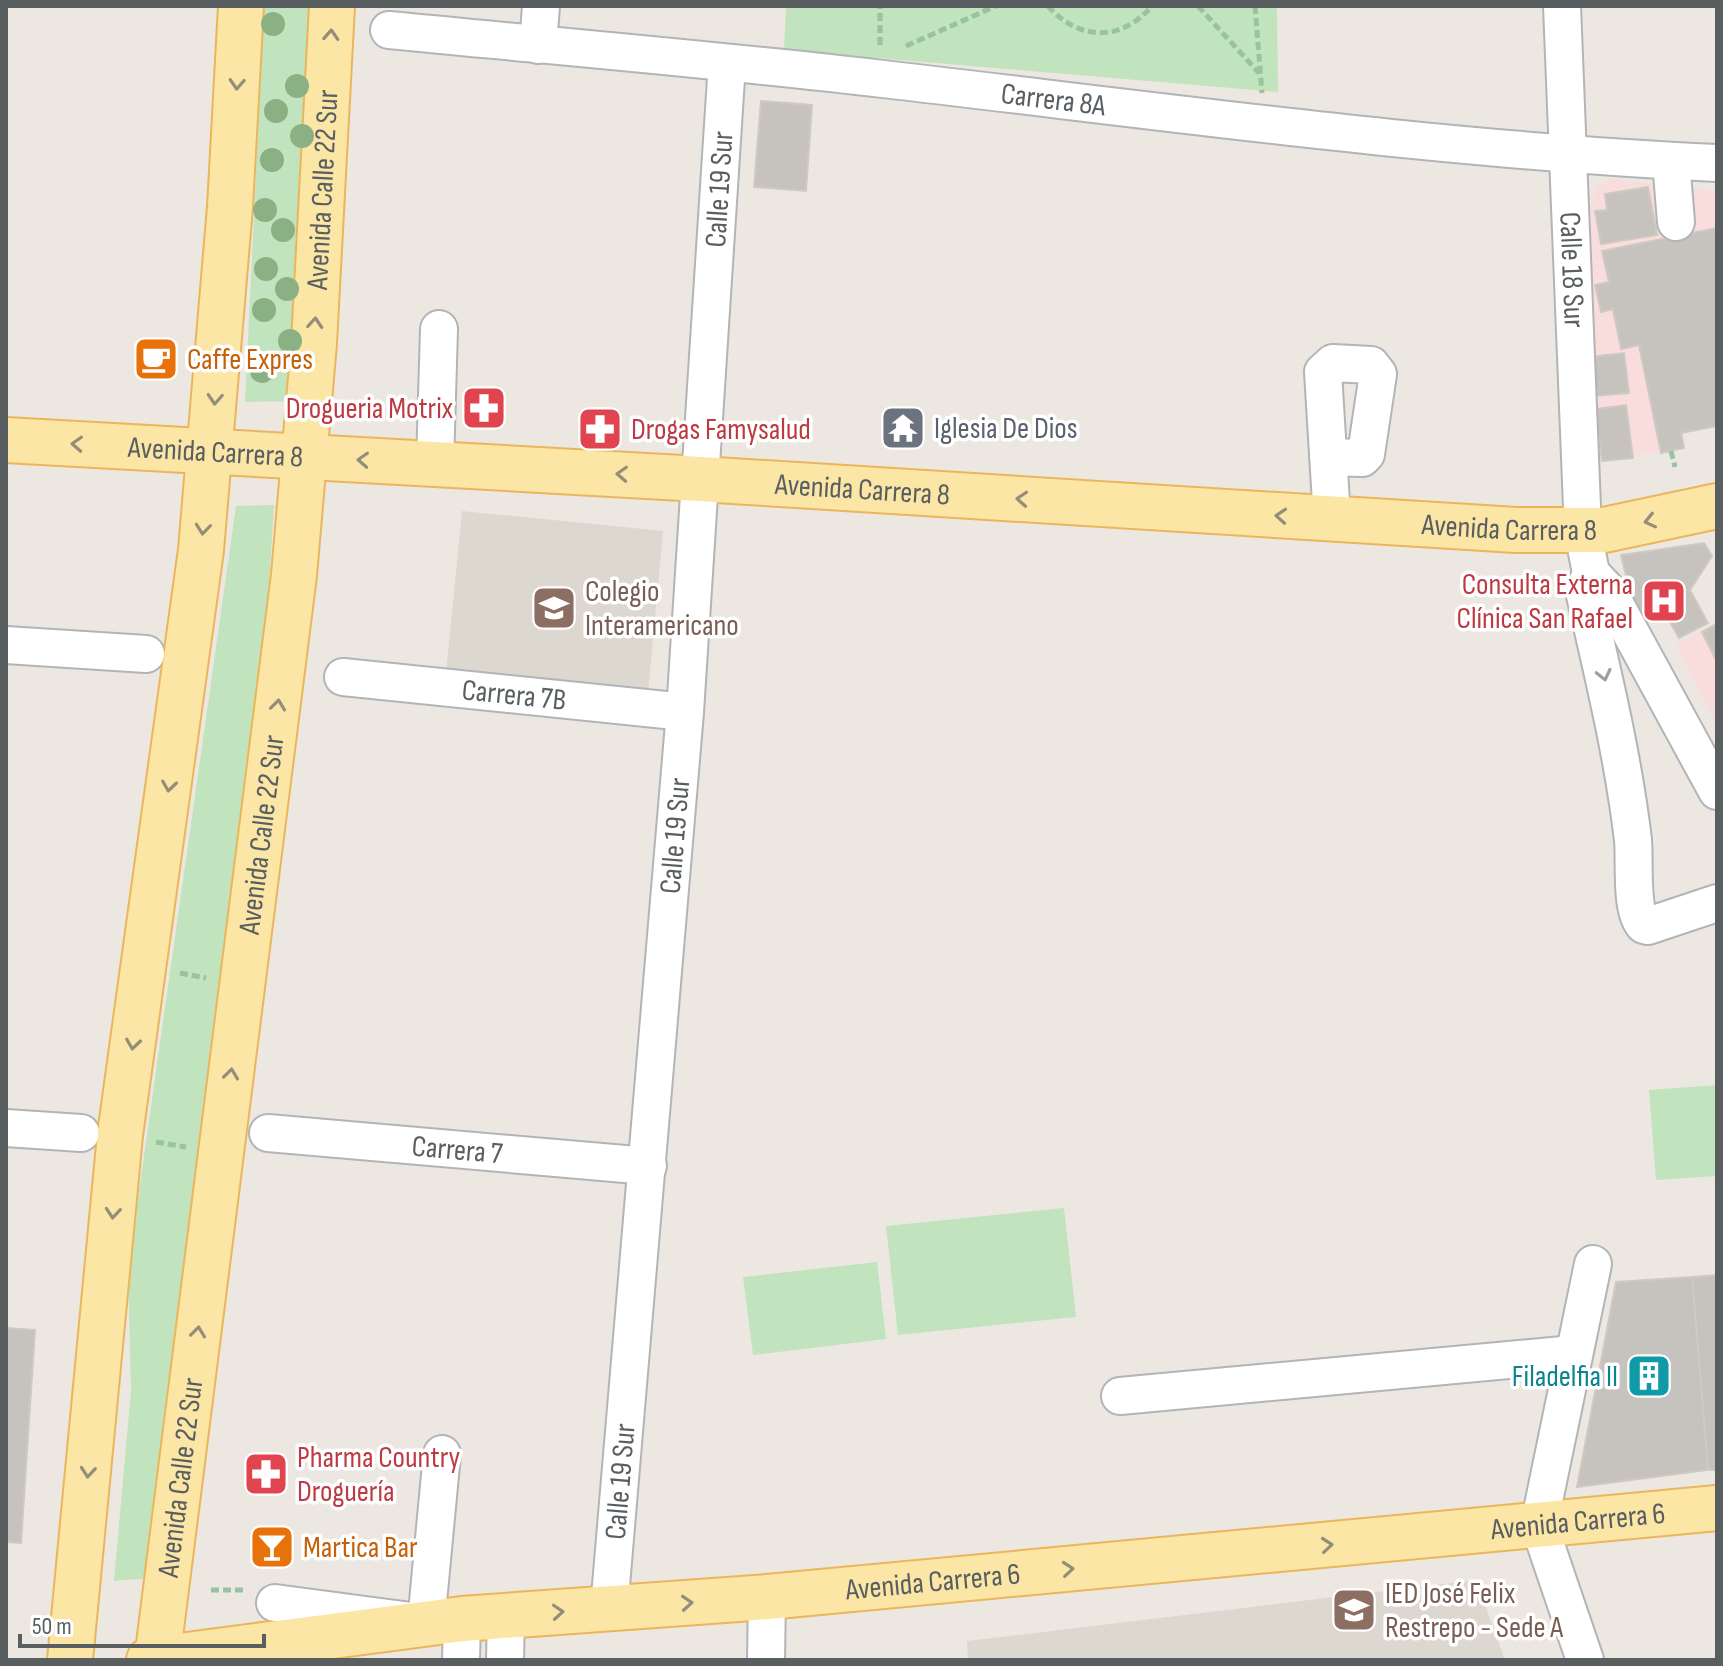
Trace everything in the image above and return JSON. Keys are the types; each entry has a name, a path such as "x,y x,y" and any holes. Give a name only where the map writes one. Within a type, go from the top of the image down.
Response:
{"main road":[{"path":"70,1660 100,1134 144,966 194,608 211,451 230,207 241,6"},
{"name":"Avenida Calle 22 Sur","path":"157,1660 294,575 318,269 332,6"},
{"name":"Avenida Carrera 8","path":"6,440 1332,519 1587,552 1629,526 1717,506"},
{"name":"Avenida Carrera 6","path":"149,1660 450,1634 506,1616 767,1597 1717,1508"}],"street":[{"path":"538,45 541,6"},
{"name":"Calle 18 Sur","path":"1562,6 1587,552 1584,591 1627,788 1637,915 1648,926 1717,903"},
{"name":"Carrera 8A","path":"389,30 880,79 1264,125 1568,155 1717,163"},
{"name":"Calle 19 Sur","path":"609,1609 685,712 727,63"},
{"path":"1671,161 1676,222"},
{"path":"435,464 439,329"},
{"path":"1328,457 1332,519"},
{"path":"1587,552 1717,791"},
{"path":"6,645 146,654"},
{"name":"Carrera 7B","path":"343,677 685,712"},
{"path":"6,1128 100,1134"},
{"name":"Carrera 7","path":"268,1133 648,1166"},
{"path":"1585,1660 1539,1525 1593,1264"},
{"path":"1120,1396 1574,1354"},
{"path":"275,1603 450,1634 442,1454"},
{"path":"766,1660 767,1597"},
{"path":"505,1660 506,1616"}],"path":[{"path":"895,51 996,6"},
{"path":"1048,6 1073,28 1109,32 1127,27 1142,18 1152,6"},
{"path":"1198,6 1261,75"},
{"path":"1255,6 1264,125"},
{"path":"1671,451 1675,467"},
{"path":"144,966 242,984"},
{"path":"100,1134 221,1153"}],"shaded area":[{"path":"1613,179 1717,191 1717,426 1681,433 1684,448 1602,461 1590,357 1591,202 1597,187"},
{"name":"Colegio Interamericano","path":"462,511 663,531 647,704 445,684"},
{"path":"1717,622 1717,725 1676,645"},
{"name":"IED José Felix Restrepo - Sede A","path":"1476,1580 1505,1660 968,1660 967,1641"}],"green space":[{"path":"264,6 310,6 300,401 245,402"},
{"path":"786,6 1277,6 1278,92 784,50"},
{"path":"274,505 264,668 151,1578 114,1581 131,1391 128,1269 236,506"},
{"path":"1717,1085 1717,1176 1656,1180 1649,1090"},
{"path":"1064,1208 1076,1317 898,1335 886,1226"},
{"path":"877,1262 886,1339 753,1355 743,1277"}],"building":[{"path":"761,101 812,105 806,191 754,187"},
{"path":"1648,187 1657,235 1601,244 1595,211 1607,210 1605,194"},
{"path":"1717,228 1717,426 1681,433 1684,448 1661,453 1639,345 1621,349 1613,309 1601,312 1595,285 1609,282 1602,251"},
{"path":"1624,353 1629,393 1594,396 1590,357"},
{"path":"1626,405 1633,458 1602,461 1595,409"},
{"name":"Consulta Externa Clínica San Rafael","path":"1704,543 1712,556 1690,590 1708,623 1679,638 1665,613 1637,620 1621,555"},
{"path":"1717,624 1717,662 1702,632"},
{"path":"1717,1275 1717,1470 1708,1470 1692,1277"},
{"name":"Filadelfia II","path":"1692,1277 1708,1470 1577,1487 1616,1282"},
{"path":"6,1328 35,1330 21,1543 6,1542"}],"place":[{"name":"Caffe Expres","path":"156,359"},
{"name":"Drogueria Motrix","path":"484,408"},
{"name":"Iglesia De Dios","path":"903,428"},
{"name":"Drogas Famysalud","path":"600,429"},
{"name":"Consulta Externa Clínica San Rafael","path":"1664,601"},
{"name":"Colegio Interamericano","path":"554,608"},
{"name":"Filadelfia II","path":"1649,1376"},
{"name":"Pharma Country Droguería","path":"266,1474"},
{"name":"Martica Bar","path":"272,1547"},
{"name":"IED José Felix Restrepo - Sede A","path":"1354,1610"}]}
